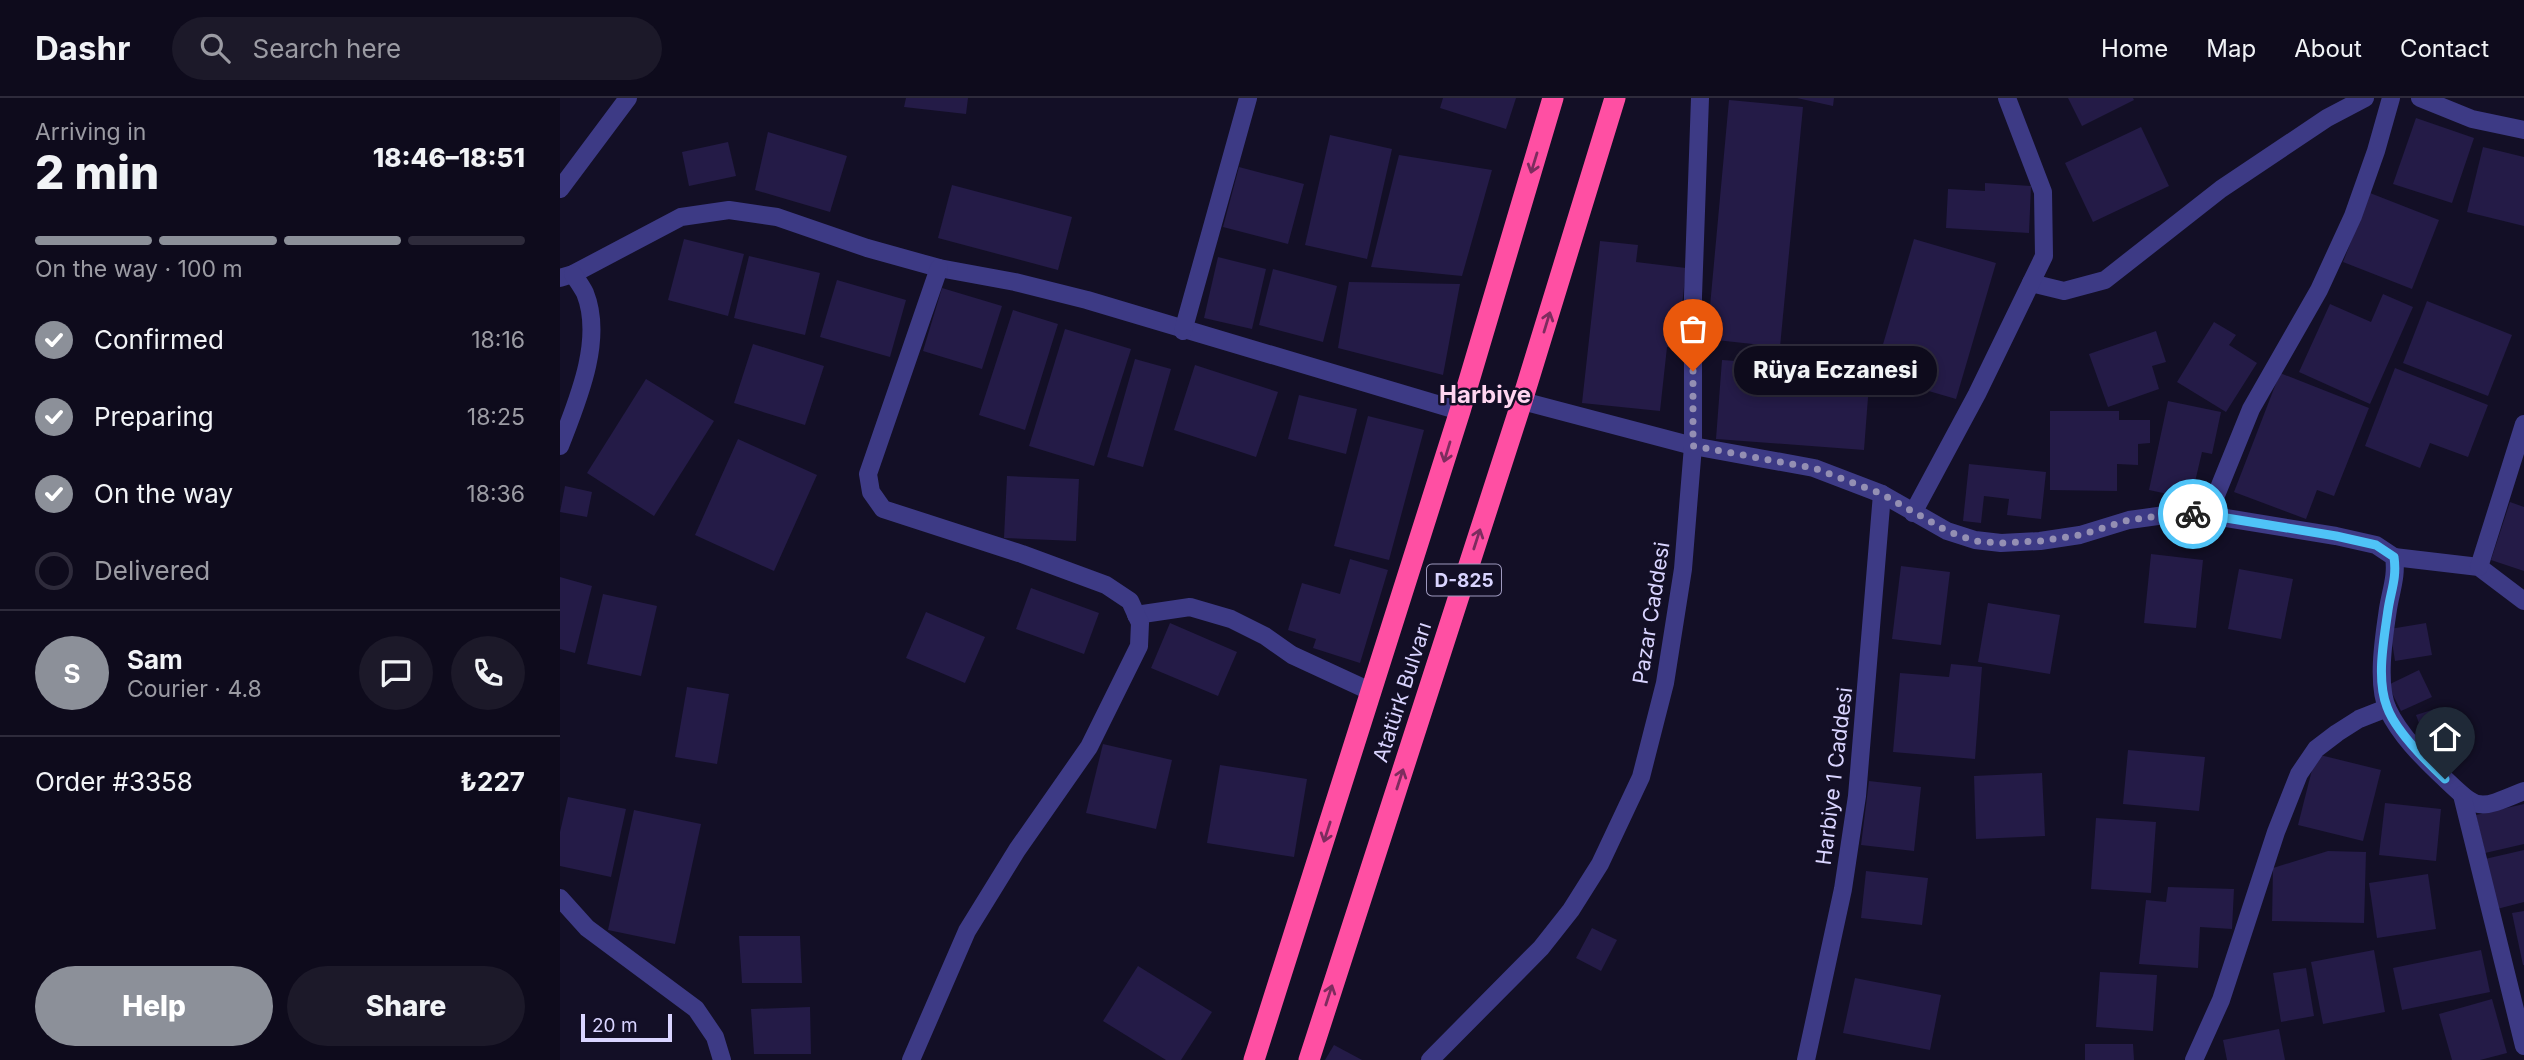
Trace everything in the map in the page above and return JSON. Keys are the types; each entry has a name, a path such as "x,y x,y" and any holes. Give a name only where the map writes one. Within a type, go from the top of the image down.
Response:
{"highway":[{"name":"Atatürk Bulvarı","path":"1254,1060 1460,411 1553,98"},
{"name":"Atatürk Bulvarı","path":"1309,1060 1522,401 1615,98"}],"street":[{"path":"560,189 628,98"},
{"path":"1183,331 1248,98"},
{"name":"Pazar Caddesi","path":"1430,1060 1541,948 1571,910 1600,864 1641,777 1665,682 1683,569 1693,446 1693,296 1700,98"},
{"path":"1913,513 1978,394 2044,256 2043,192 2007,98"},
{"path":"2031,284 2064,290 2105,280 2221,189 2327,118 2365,98"},
{"path":"2208,515 2251,409 2319,290 2353,216 2376,151 2390,98"},
{"path":"2420,98 2472,119 2524,130"},
{"path":"560,446 578,400 589,359 590,323 585,294 567,276 681,217 729,209 777,217 867,248 939,268 1015,282 1075,297 1460,411"},
{"path":"911,1060 967,931 1017,850 1089,747 1139,646 1140,622 1130,601 1107,585 883,509 871,492 868,474 939,268"},
{"path":"1522,401 1693,446 1814,468 1882,494 1947,531 1975,541 2001,543 2080,535 2129,520 2172,514 2208,515 2376,545 2394,557 2479,567 2524,601"},
{"path":"2479,567 2524,425"},
{"name":"Harbiye 1 Caddesi","path":"1806,1060 1843,889 1857,796 1882,494"},
{"path":"2394,557 2397,575 2389,608 2382,678 2387,708 2407,738 2428,762 2471,803 2483,807 2524,791"},
{"path":"1136,615 1190,607 1231,619 1265,636 1292,654 1372,692"},
{"path":"2194,1060 2221,1000 2276,832 2299,774 2316,749 2337,733 2359,719 2387,708"},
{"path":"2462,795 2524,1046"},
{"path":"560,898 587,929 696,1009 715,1037 722,1060"}],"building":[{"path":"906,98 968,98 966,114 904,107"},
{"path":"1443,98 1516,98 1506,129 1440,108"},
{"path":"1797,98 1834,98 1833,106"},
{"path":"2068,98 2133,98 2134,100 2082,126"},
{"path":"1729,100 1803,107 1780,347 1707,339"},
{"path":"2416,118 2474,138 2452,203 2393,184"},
{"path":"2141,127 2169,186 2093,222 2065,163"},
{"path":"768,132 847,156 830,212 755,190"},
{"path":"1330,135 1392,149 1367,259 1305,245"},
{"path":"728,142 736,176 689,186 682,152"},
{"path":"2483,147 2524,157 2524,226 2467,212"},
{"path":"1399,155 1492,170 1462,276 1371,267"},
{"path":"1239,167 1304,184 1288,244 1223,227"},
{"path":"1985,183 2031,186 2029,233 1946,228 1948,189 1985,191"},
{"path":"952,185 1072,217 1058,270 938,238"},
{"path":"2370,193 2439,220 2412,289 2343,262"},
{"path":"684,239 744,254 728,316 668,300"},
{"path":"1914,239 1996,263 1956,399 1874,375"},
{"path":"1600,241 1638,245 1636,262 1686,268 1678,344 1667,347 1660,411 1582,403"},
{"path":"749,256 820,273 805,335 734,318"},
{"path":"1218,257 1266,269 1252,329 1204,318"},
{"path":"1273,269 1337,286 1323,342 1259,325"},
{"path":"837,280 906,300 890,357 820,337"},
{"path":"1349,282 1460,284 1443,375 1338,348"},
{"path":"942,288 1002,306 982,369 923,351"},
{"path":"2383,294 2413,307 2370,404 2299,372 2330,304 2371,322"},
{"path":"2427,301 2512,335 2488,396 2403,363"},
{"path":"1013,310 1058,324 1025,430 979,415"},
{"path":"2214,322 2236,335 2229,345 2257,363 2226,412 2177,382"},
{"path":"1065,329 1131,349 1094,466 1029,446"},
{"path":"2156,331 2166,362 2152,366 2159,389 2108,407 2089,354"},
{"path":"753,344 824,366 805,425 734,403"},
{"path":"1135,359 1171,369 1143,467 1107,457"},
{"path":"1722,360 1870,371 1864,450 1716,439"},
{"path":"1195,365 1278,392 1256,457 1174,430"},
{"path":"2395,368 2488,405 2468,457 2430,443 2420,468 2365,446"},
{"path":"2280,373 2369,408 2334,496 2317,490 2306,519 2234,492"},
{"path":"646,379 714,421 654,516 587,473"},
{"path":"1299,395 1357,409 1346,454 1288,439"},
{"path":"2168,401 2221,412 2212,454 2202,452 2191,499 2149,490"},
{"path":"2050,411 2119,411 2119,420 2150,420 2150,443 2138,444 2138,465 2117,464 2117,491 2050,490"},
{"path":"1368,416 1424,430 1389,560 1334,546"},
{"path":"738,439 817,475 774,571 695,535"},
{"path":"1969,464 2046,472 2041,519 2007,515 2009,499 1984,496 1981,523 1963,521"},
{"path":"1007,476 1079,479 1076,541 1004,538"},
{"path":"565,486 592,492 587,517 560,512"},
{"path":"2510,502 2524,507 2524,571 2491,560"},
{"path":"2151,554 2203,560 2196,628 2144,623"},
{"path":"1350,559 1388,570 1360,663 1313,648 1316,639 1288,630 1302,583 1340,594"},
{"path":"1901,566 1950,572 1941,645 1892,639"},
{"path":"2239,569 2293,579 2281,639 2228,629"},
{"path":"560,577 592,586 575,653 560,649"},
{"path":"1031,588 1099,613 1084,654 1016,629"},
{"path":"603,594 657,606 641,676 587,664"},
{"path":"1988,603 2060,615 2050,674 1978,662"},
{"path":"926,612 985,637 965,683 906,658"},
{"path":"1170,623 1237,652 1218,696 1151,668"},
{"path":"2426,623 2432,655 2395,661 2390,629"},
{"path":"1951,664 1982,667 1975,759 1893,752 1900,673 1949,677"},
{"path":"2419,670 2432,697 2401,711 2388,685"},
{"path":"687,687 729,694 717,764 675,757"},
{"path":"2438,708 2452,745 2430,753 2416,715"},
{"path":"1103,744 1172,760 1156,829 1086,813"},
{"path":"2128,750 2205,757 2199,811 2123,804"},
{"path":"2316,754 2381,770 2363,841 2298,825"},
{"path":"1220,765 1307,779 1294,857 1207,843"},
{"path":"2042,773 2045,836 1976,839 1974,776"},
{"path":"1869,781 1921,787 1914,851 1861,845"},
{"path":"568,797 626,809 611,877 560,866 560,832"},
{"path":"2385,803 2441,809 2436,861 2379,855"},
{"path":"2524,804 2524,844 2485,853 2476,815"},
{"path":"634,810 701,824 675,944 608,930"},
{"path":"2096,818 2156,822 2151,893 2091,889"},
{"path":"2524,850 2524,902 2497,909 2485,859"},
{"path":"2328,851 2366,852 2364,923 2272,921 2273,868"},
{"path":"1866,871 1928,878 1922,925 1861,918"},
{"path":"2428,874 2436,929 2377,938 2369,883"},
{"path":"2168,887 2234,889 2232,929 2200,927 2198,968 2139,964 2146,900 2166,902"},
{"path":"2524,911 2524,965 2523,965 2512,913"},
{"path":"1592,928 1617,940 1601,971 1576,958"},
{"path":"739,936 800,936 802,983 742,983"},
{"path":"2374,950 2385,1012 2323,1024 2311,962"},
{"path":"2481,950 2490,992 2402,1010 2393,968"},
{"path":"1138,966 1212,1012 1181,1060 1166,1060 1103,1021"},
{"path":"2306,968 2314,1016 2281,1022 2273,973"},
{"path":"2100,972 2157,975 2153,1031 2096,1027"},
{"path":"1855,978 1941,995 1930,1050 1843,1033"},
{"path":"2492,999 2507,1053 2480,1060 2452,1060 2439,1014"},
{"path":"810,1007 811,1054 754,1054 751,1009"},
{"path":"2279,1029 2285,1060 2227,1060 2223,1040"},
{"path":"2085,1044 2133,1044 2134,1060 2085,1060"},
{"path":"1334,1045 1362,1060 1325,1060"}],"way so far":[{"path":"1693,371 1693,446 1814,468 1882,494 1947,531 1975,541 2040,541 2080,535 2129,520 2193,514"}],"place":[{"name":"Rüya Eczanesi","path":"1693,371"}],"district":[{"name":"Harbiye","path":"1485,394"}],"route":[{"path":"2193,514 2336,536 2376,545 2394,557 2397,575 2389,608 2382,678 2387,708 2407,738 2445,779"}]}
